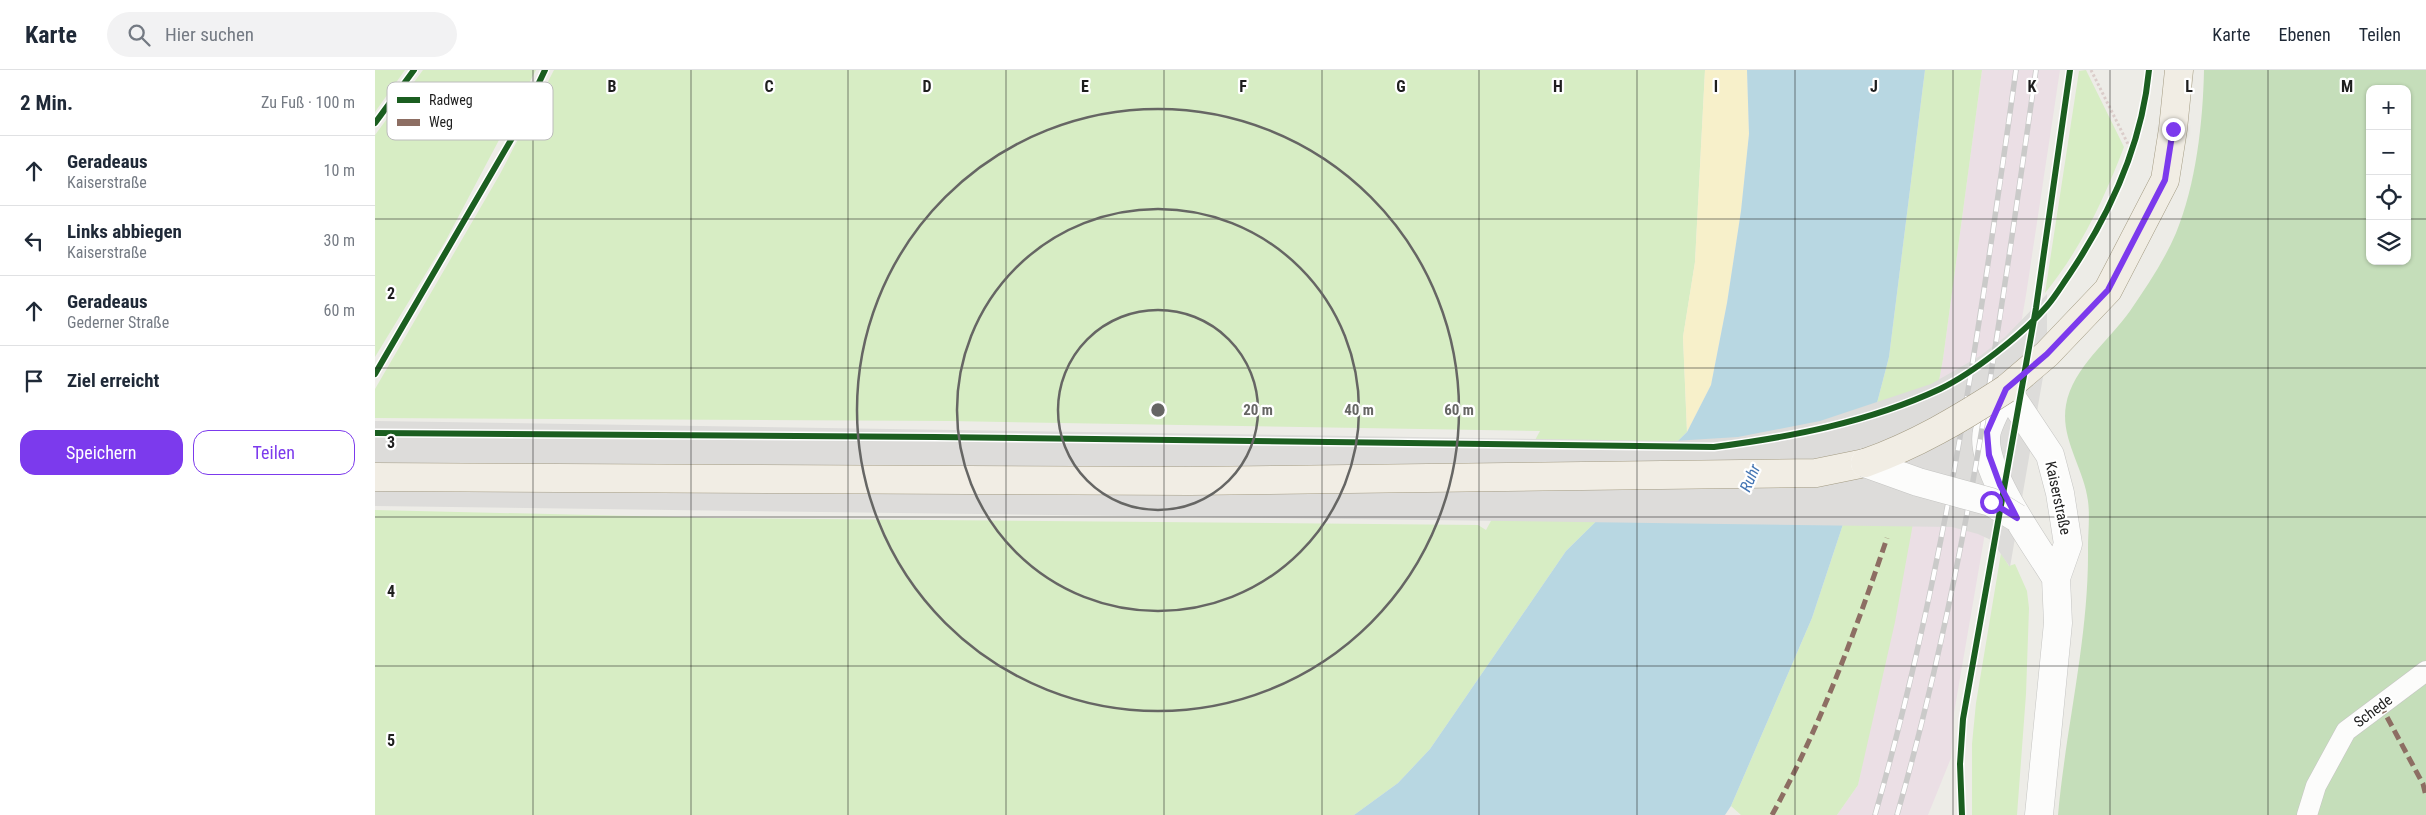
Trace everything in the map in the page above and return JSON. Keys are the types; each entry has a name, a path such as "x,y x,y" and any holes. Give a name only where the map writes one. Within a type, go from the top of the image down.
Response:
{"main road":[{"path":"375,476 1190,480 1816,473 1865,464 1902,450 1948,427 2006,389 2047,354 2108,290 2165,180 2179,70"}],"street":[{"name":"Kaiserstraße","path":"2006,389 2050,455 2060,493 2068,544 2057,578 2058,623 2039,815"},
{"name":"Kaiserstraße","path":"2006,389 1987,432 1989,455 2000,485 2017,518 2057,578"},
{"name":"Kaiserstraße","path":"1865,464 1917,482 1991,502 2017,518"}],"lane":[{"name":"Schede","path":"2307,815 2316,786 2346,731 2426,671"}],"path":[{"path":"2091,70 2131,150"}],"shaded area":[{"path":"1982,70 2060,70 2026,295 1954,713 1951,758 1928,815 1837,815 1858,785 1943,359"}],"green space":[{"path":"375,70 405,70 396,82 387,82 387,95 375,112"},
{"path":"423,70 536,70 530,82 414,82"},
{"path":"554,70 1705,70 1695,262 1683,337 1687,432 1566,551 1430,749 1398,783 1354,815 375,815 375,510 717,518 1478,525 1486,530 1540,431 949,421 375,418 375,389 500,174 518,140 553,140 553,82 548,82"},
{"path":"1925,70 1982,70 1943,359 1895,622 1858,785 1837,815 1741,815 1731,806 1812,618 1854,491 1889,357"},
{"path":"2086,70 2124,147 2091,223 2070,259 2045,293 2079,71"},
{"path":"2204,70 2426,70 2426,815 2058,815 2085,615 2089,519 2086,489 2066,430 2066,405 2076,378 2130,311 2161,263 2176,233 2189,195 2200,132"},
{"path":"387,119 387,140 499,140 445,242 375,357 375,135"},
{"path":"2001,553 2009,566 2015,564 2027,591 2029,608 2026,694 2017,815 1972,815 1972,744 1976,703"}],"sand":[{"path":"1705,70 1747,70 1749,134 1741,211 1727,303 1711,385 1687,432 1683,337 1695,262"}],"water":[{"name":"Ruhr","path":"1747,70 1925,70 1889,357 1854,491 1812,618 1731,806 1725,815 1354,815 1398,783 1430,749 1566,551 1687,432 1711,385 1727,303 1741,211 1749,134"}],"pier":[{"path":"2047,294 2047,354 2010,567 1991,540 1978,534 1952,527 375,506 375,421 1673,441 1738,437 1820,421 1931,384 1980,356 2005,337"}],"railway":[{"path":"1875,815 1922,631 1959,445 1989,258 2016,70"},
{"path":"1897,815 1922,723 1962,538 1995,352 2036,70"}],"marked path":[{"path":"1772,815 1821,714 1862,609 1887,538"},
{"path":"2380,704 2423,784 2426,796"}],"cycle path":[{"path":"405,82 414,70"},
{"path":"539,82 545,70"},
{"path":"1962,815 1960,764 1963,719 2036,308 2070,70"},
{"path":"375,433 935,437 1714,447 1801,433 1886,411 1940,389 1982,363 2025,329 2037,317 2053,299 2084,252 2098,228 2122,177 2139,125 2149,70"},
{"path":"375,123 387,107"},
{"path":"375,374 511,140"}],"route":[{"path":"1991,502 2017,518 2000,485 1989,455 1987,432 2006,389 2047,354 2108,290 2165,180 2173,129"}]}
